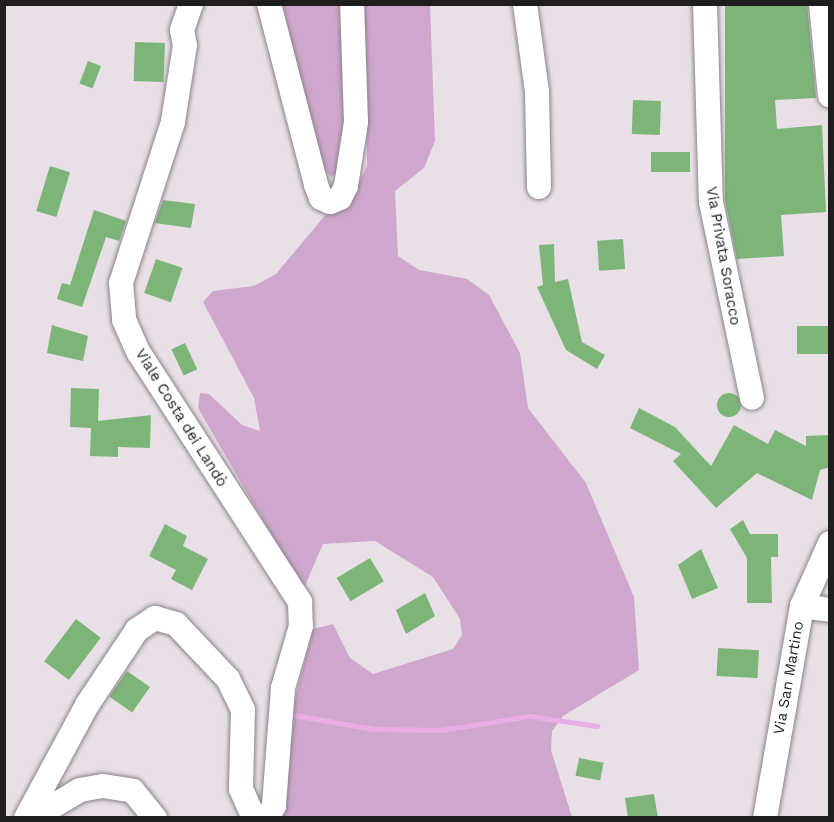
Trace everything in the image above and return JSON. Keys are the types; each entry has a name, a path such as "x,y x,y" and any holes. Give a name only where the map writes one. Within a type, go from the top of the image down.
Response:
{"street":[{"name":"Viale Costa dei Landò","path":"191,4 183,23 173,122 121,283 124,320 139,353 300,602 301,626 283,688 274,806 267,818"},
{"path":"269,4 316,185 321,198 330,202 340,198 346,186 356,122 352,4"},
{"path":"525,4 537,92 539,187"},
{"name":"Via Privata Soracco","path":"705,4 711,202 752,398"},
{"path":"821,4 830,96"},
{"name":"Via San Martino","path":"765,818 802,606 830,543"},
{"path":"802,606 830,610"},
{"path":"26,818 87,705 137,630 155,618 176,624 228,679 243,710 241,789 254,818"},
{"path":"33,818 80,790 103,786 134,791 155,818"}],"shaded area":[{"path":"283,5 345,5 349,104 339,172 331,177 320,165"},
{"path":"358,5 430,5 435,141 424,168 395,191 398,256 419,270 467,279 489,295 520,353 528,408 586,483 634,597 639,670 563,716 552,731 551,750 572,817 282,817 292,711 313,629 333,624 350,658 373,674 453,649 462,635 460,619 433,577 375,541 323,544 303,590 198,408 200,393 209,394 242,425 260,431 254,398 203,302 213,291 254,286 276,274 327,213 348,204 367,166 367,75"}],"building":[{"path":"725,4 807,4 816,98 775,100 777,129 822,125 826,212 781,215 784,256 737,259 725,200"},
{"path":"135,42 165,43 164,82 134,81"},
{"path":"88,61 101,66 92,88 79,83"},
{"path":"633,100 661,101 660,135 632,134"},
{"path":"651,152 690,152 690,172 651,172"},
{"path":"50,166 70,172 56,217 36,211"},
{"path":"163,200 195,204 191,228 155,223"},
{"path":"94,210 126,221 119,241 106,237 82,307 57,299 62,283 70,285"},
{"path":"623,239 625,269 599,271 597,241"},
{"path":"554,244 555,282 568,279 582,342 605,355 597,369 566,350 537,287 543,285 539,245"},
{"path":"156,259 182,268 171,302 144,293"},
{"path":"52,325 88,336 83,361 47,353"},
{"path":"797,326 830,326 830,354 797,354"},
{"path":"185,343 197,369 184,376 171,349"},
{"path":"71,388 99,389 98,421 151,415 150,448 118,447 118,457 90,456 91,428 70,427"},
{"path":"729,393 737,397 741,405 737,413 729,417 721,413 717,405 721,397"},
{"path":"639,408 675,427 711,466 734,425 768,444 775,430 806,446 806,436 830,435 830,467 820,470 812,500 757,473 716,508 673,461 681,454 630,428"},
{"path":"743,520 750,534 778,534 778,557 771,557 772,603 747,603 747,558 730,529"},
{"path":"165,524 187,536 183,546 208,559 192,590 171,579 176,570 149,556"},
{"path":"701,549 718,588 692,599 678,565"},
{"path":"370,558 384,581 350,601 337,578"},
{"path":"425,593 435,616 406,634 396,610"},
{"path":"76,619 101,638 69,680 44,661"},
{"path":"718,648 759,650 757,678 717,676"},
{"path":"127,671 150,687 132,712 109,696"},
{"path":"579,758 604,763 600,780 576,776"},
{"path":"654,794 658,818 628,818 625,798"}],"waterway":[{"path":"288,714 374,729 441,730 530,716 597,726"}]}
